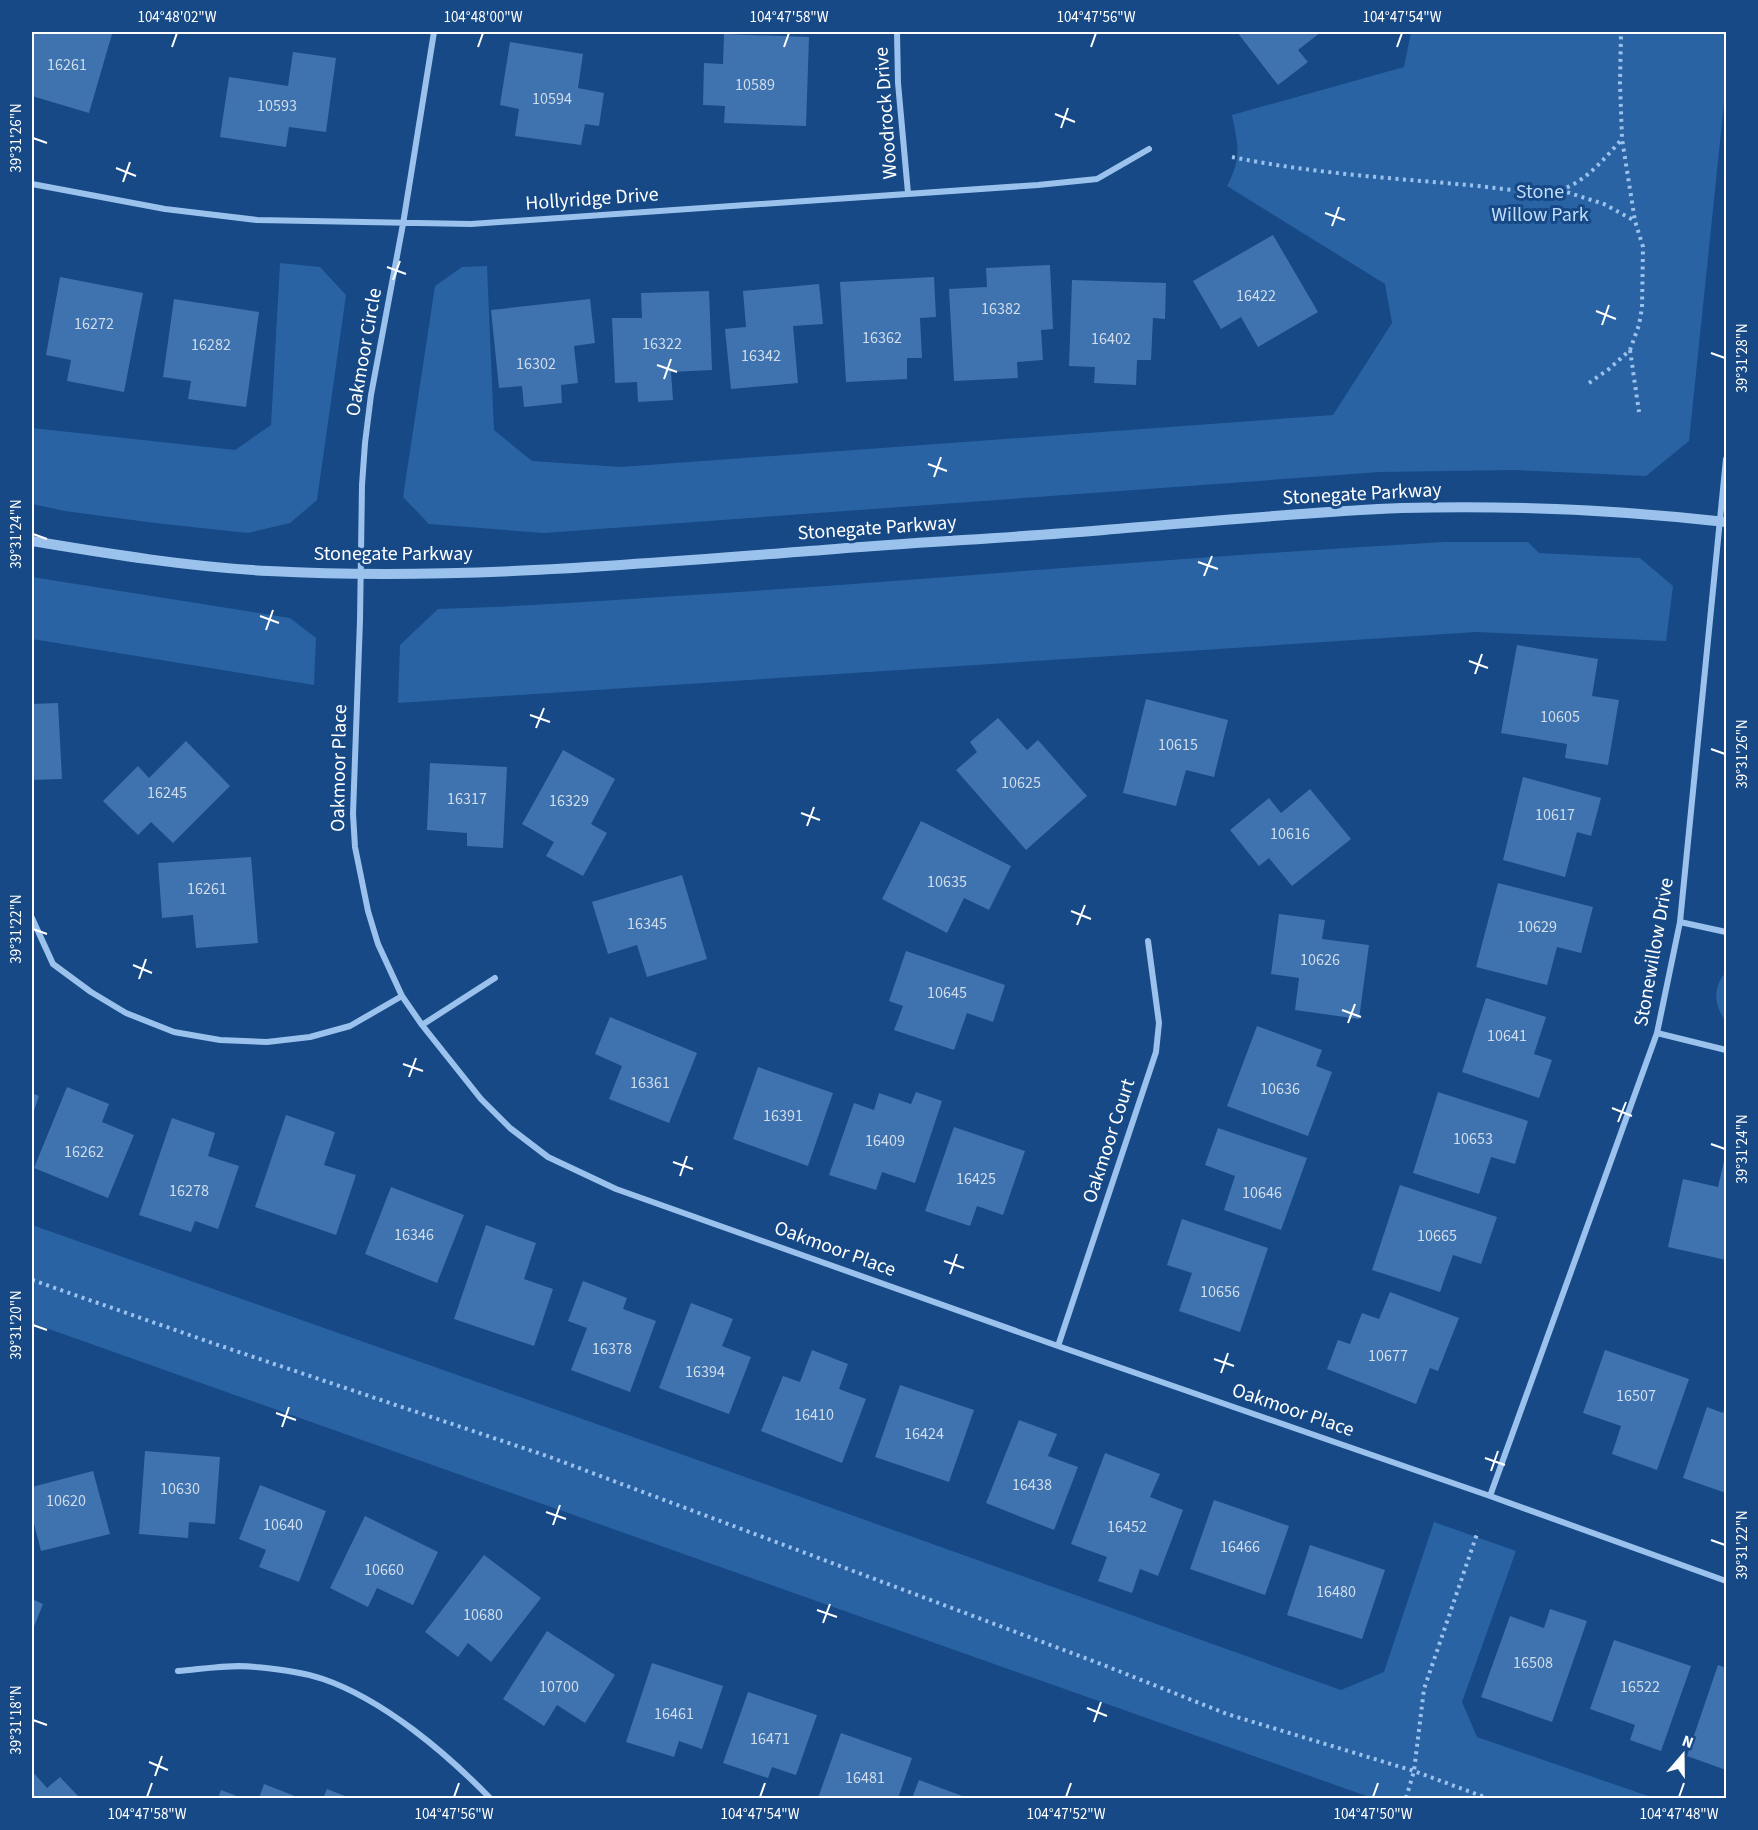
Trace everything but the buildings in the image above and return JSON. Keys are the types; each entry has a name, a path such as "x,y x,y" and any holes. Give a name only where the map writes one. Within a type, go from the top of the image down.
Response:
{"street":[{"name":"Oakmoor Circle","path":"360,574 362,485 371,395 403,224 434,32"},
{"name":"Woodrock Drive","path":"897,32 898,83 908,193"},
{"name":"Hollyridge Drive","path":"32,184 165,209 257,220 471,224 1097,179 1149,149"},
{"name":"Stonewillow Drive","path":"1490,1496 1657,1033 1680,922 1723,521 1726,459"},
{"name":"Stonegate Parkway","path":"32,541 150,560 268,571 360,574 467,573 634,566 1322,512 1404,508 1612,511 1723,521"},
{"name":"Oakmoor Place","path":"360,574 353,814 355,847 368,910 378,944 402,996 481,1099 510,1128 548,1157 616,1189 1726,1581"},
{"path":"32,918 53,964 91,992 126,1013 174,1032 220,1041 267,1042 310,1037 350,1026 402,996"},
{"path":"1680,922 1726,932"},
{"name":"Oakmoor Court","path":"1058,1346 1156,1052 1159,1023 1148,941"},
{"path":"422,1025 495,978"},
{"path":"1657,1033 1726,1050"},
{"path":"177,1671 254,1666 303,1674 341,1686 379,1707 420,1735 459,1767 490,1798"}],"path":[{"path":"1621,32 1622,139 1635,221 1642,247 1643,291 1639,325 1630,350 1639,412"},
{"path":"1560,190 1592,170 1622,139"},
{"path":"1232,157 1326,172 1518,190 1560,190 1604,204 1635,221"},
{"path":"1589,383 1630,350"},
{"path":"32,1280 547,1456 1101,1664 1227,1714 1414,1771 1487,1798"},
{"path":"1406,1798 1414,1771 1424,1689 1478,1531"}],"green space":[{"name":"Stone Willow Park","path":"1411,32 1726,32 1726,84 1689,441 1646,476 1515,470 1380,472 544,533 429,524 403,497 435,286 462,267 487,266 494,430 532,461 621,467 1333,415 1392,323 1385,284 1227,186 1237,159 1232,115 1404,67"},
{"path":"280,263 320,267 346,295 317,500 290,523 248,533 65,511 32,504 32,428 235,450 271,425"},
{"path":"1445,542 1528,542 1539,553 1640,558 1673,586 1666,641 1476,632 398,703 400,645 438,609 772,590"},
{"path":"32,577 290,618 316,638 314,685 32,639"},
{"path":"1726,972 1726,1022 1716,997 1718,984"},
{"path":"32,1225 1341,1690 1384,1672 1434,1522 1516,1551 1462,1702 1477,1737 1654,1798 1372,1798 32,1323"}]}
